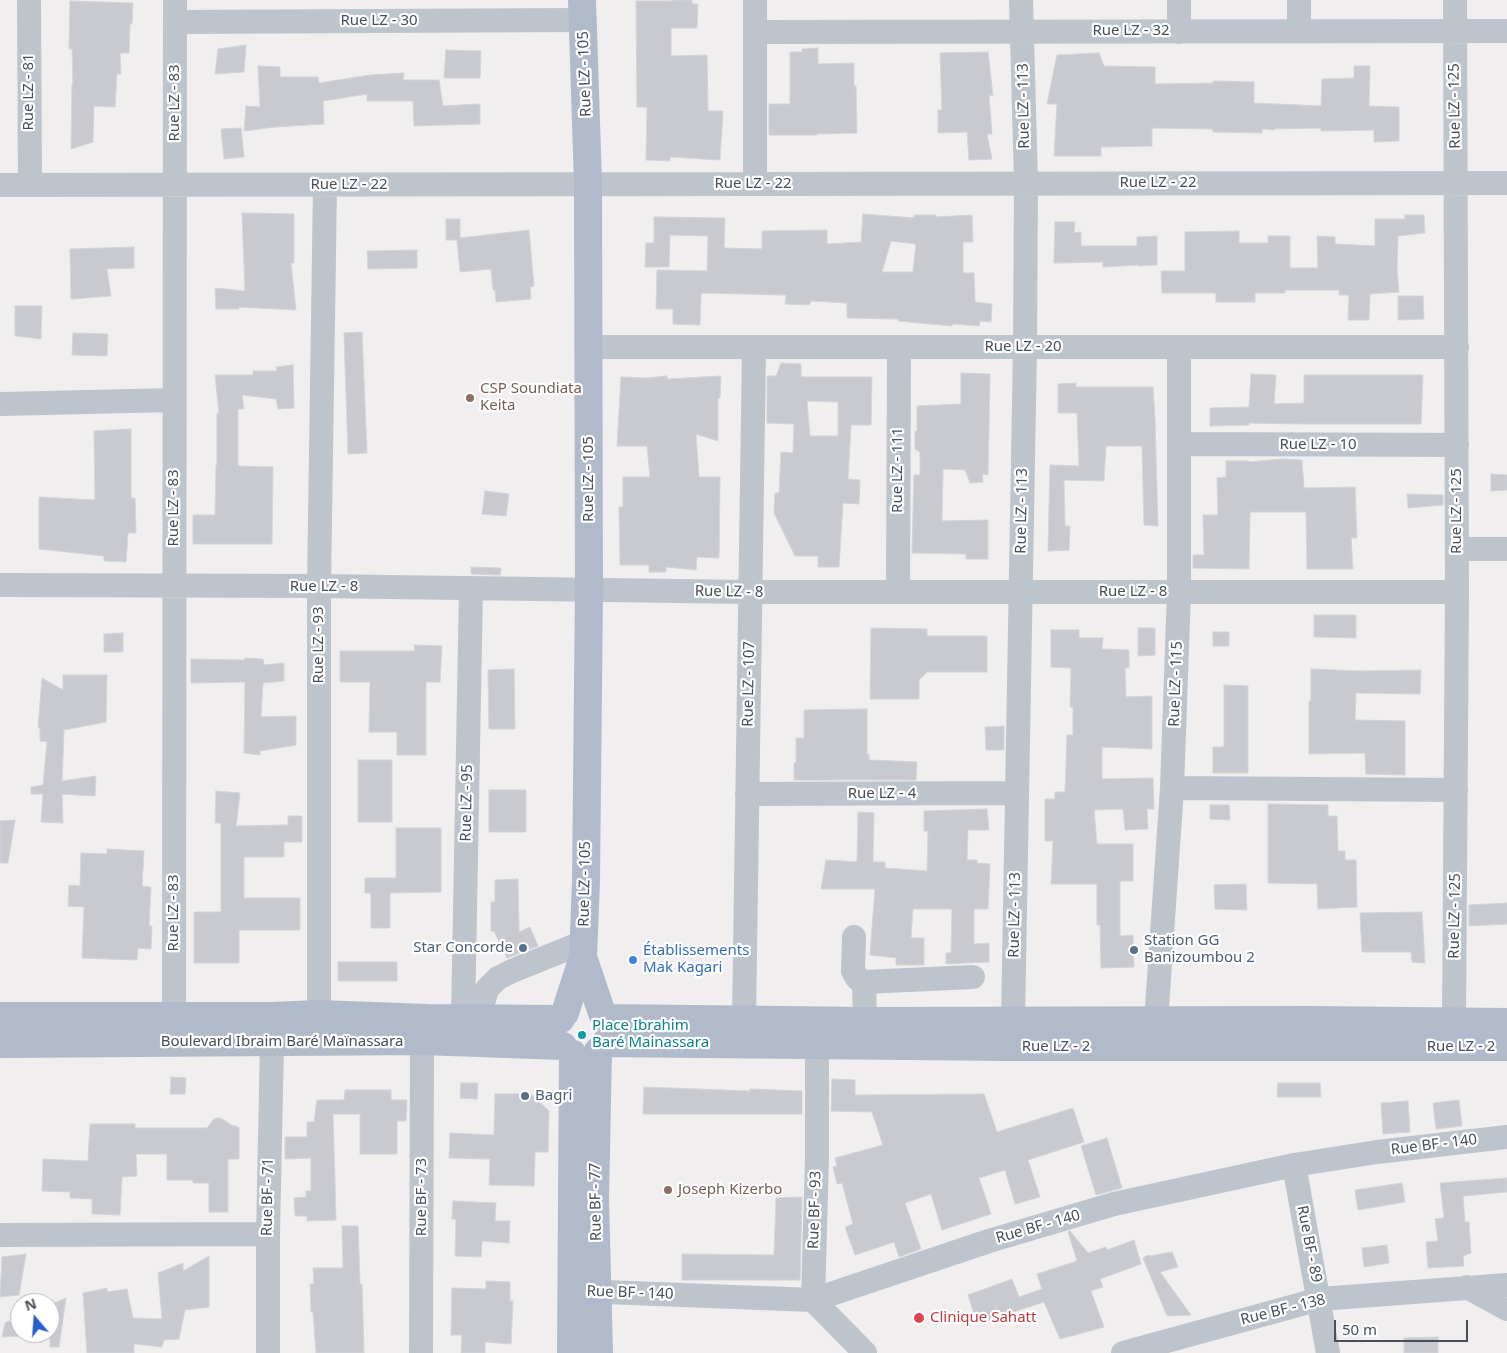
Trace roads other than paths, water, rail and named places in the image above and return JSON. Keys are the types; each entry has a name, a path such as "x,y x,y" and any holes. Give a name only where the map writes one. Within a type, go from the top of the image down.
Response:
{"main road":[{"name":"Rue LZ - 105","path":"583,10 588,183 589,590 584,949 591,1037 558,1033 558,1025 563,1016 584,949"},
{"name":"Boulevard Ibraim Baré Maïnassara","path":"0,1016 271,1016 319,1014 471,1018 563,1016 577,1006 591,1006 591,1037 422,1041 0,1044"},
{"name":"Rue LZ - 2","path":"591,1037 744,1020 1507,1022"},
{"name":"Rue LZ - 2","path":"591,1037 817,1045 1507,1047"},
{"name":"Rue BF - 77","path":"571,1353 571,1290 591,1037"},
{"name":"Rue BF - 77","path":"591,1037 598,1353"}],"street":[{"name":"Rue LZ - 81","path":"29,0 30,185"},
{"path":"755,0 755,184"},
{"name":"Rue LZ - 113","path":"1013,1021 1025,347 1026,183 1021,0"},
{"path":"1179,0 1179,32"},
{"path":"1299,0 1299,31"},
{"name":"Rue LZ - 125","path":"1454,1021 1457,592 1455,0"},
{"name":"Rue LZ - 30","path":"175,11 583,10"},
{"name":"Rue LZ - 83","path":"174,1016 175,11"},
{"name":"Rue LZ - 32","path":"755,32 1507,31"},
{"name":"Rue LZ - 22","path":"0,185 325,186 588,183 1507,184"},
{"name":"Rue LZ - 93","path":"319,1014 319,586 325,186"},
{"name":"Rue LZ - 20","path":"588,347 1457,347"},
{"name":"Rue LZ - 115","path":"1157,1021 1172,788 1180,592 1179,347"},
{"name":"Rue LZ - 107","path":"744,1020 754,348"},
{"name":"Rue LZ - 111","path":"898,348 898,592"},
{"path":"0,404 174,400"},
{"name":"Rue LZ - 10","path":"1179,444 1457,445"},
{"path":"1457,549 1507,549"},
{"name":"Rue LZ - 8","path":"0,586 319,586 750,592 1457,592"},
{"name":"Rue LZ - 95","path":"471,588 471,1018"},
{"path":"1172,788 1456,790"},
{"name":"Rue LZ - 4","path":"747,794 1017,793"},
{"path":"854,937 853,970 857,978 864,982 973,977"},
{"path":"471,1018 487,989 498,978 512,971 584,949"},
{"path":"864,982 865,1021"},
{"name":"Rue BF - 73","path":"421,1353 422,1041"},
{"name":"Rue BF - 71","path":"268,1353 268,1234 272,1042"},
{"name":"Rue BF - 93","path":"813,1300 817,1045"},
{"name":"Rue BF - 140","path":"571,1290 813,1300 989,1241 1114,1204 1294,1165 1377,1152 1507,1137"},
{"name":"Rue BF - 89","path":"1294,1165 1320,1298 1328,1353"},
{"path":"0,1235 268,1234"},
{"name":"Rue BF - 138","path":"1123,1353 1320,1298 1507,1285"},
{"path":"1467,1287 1507,1309"},
{"path":"813,1300 865,1353"}],"place":[{"name":"CSP Soundiata Keita","path":"470,398"},
{"name":"Star Concorde","path":"523,948"},
{"name":"Station GG Banizoumbou 2","path":"1134,950"},
{"name":"Établissements Mak Kagari","path":"633,960"},
{"name":"Place Ibrahim Baré Mainassara","path":"582,1035"},
{"name":"Bagri","path":"525,1096"},
{"name":"Joseph Kizerbo","path":"668,1190"},
{"name":"Clinique Sahatt","path":"919,1318"}]}
